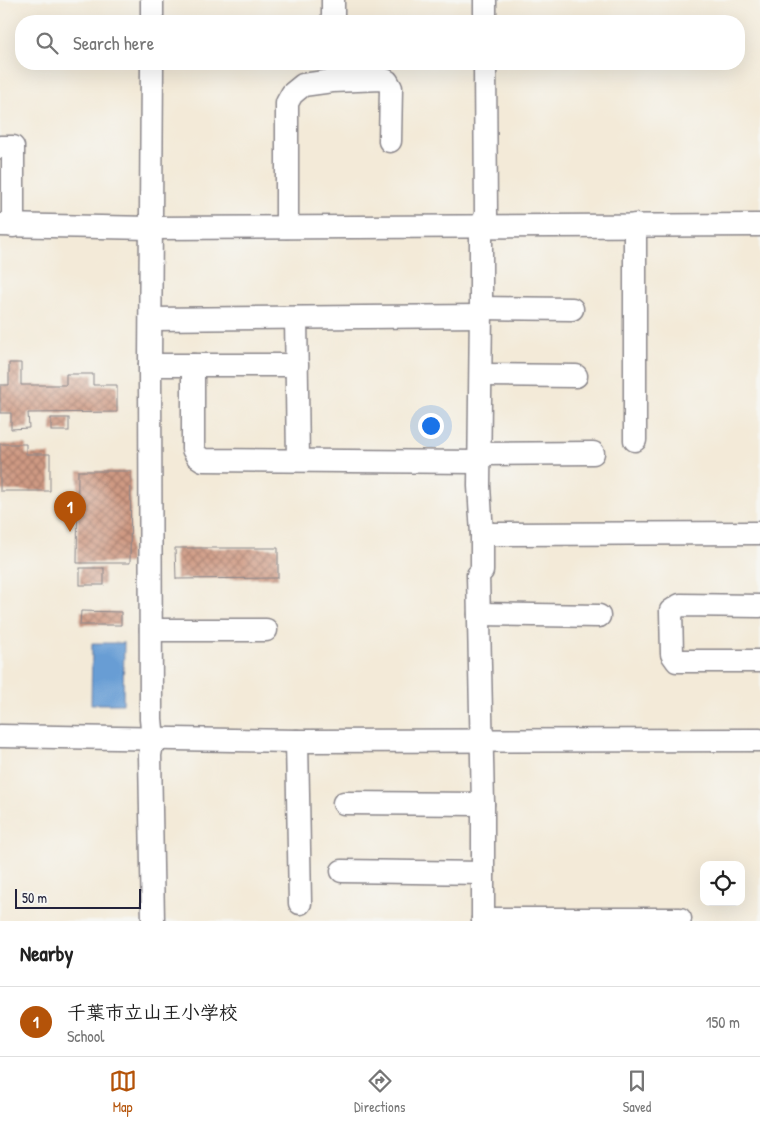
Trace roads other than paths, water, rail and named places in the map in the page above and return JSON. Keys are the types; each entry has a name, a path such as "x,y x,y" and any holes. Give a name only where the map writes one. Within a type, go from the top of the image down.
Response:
{"street":[{"path":"152,0 152,15"},
{"path":"333,0 333,15"},
{"path":"485,0 485,15"},
{"path":"152,70 150,365 151,719 153,739 150,755 153,921"},
{"path":"485,70 486,215 481,226 479,486 482,571 478,575 483,804 483,920 680,919"},
{"path":"287,227 287,104 292,94 303,85 332,72 387,81 391,88 390,141"},
{"path":"0,147 13,147 6,225 151,228 760,225"},
{"path":"635,225 635,440"},
{"path":"151,319 296,318 572,309"},
{"path":"296,318 298,460"},
{"path":"150,365 297,365"},
{"path":"194,365 194,449 197,456 203,460 480,458 593,453"},
{"path":"481,375 576,376"},
{"path":"482,534 760,533"},
{"path":"760,606 680,605 671,611 672,654 677,661 760,661"},
{"path":"479,614 599,616"},
{"path":"151,630 266,630"},
{"path":"0,736 297,741 760,740"},
{"path":"297,741 300,902"},
{"path":"344,803 483,804"},
{"path":"342,871 483,873"}],"water":[{"path":"92,643 124,643 123,704 91,704"}],"place":[{"name":"千葉市立山王小学校","path":"70,532"}]}
